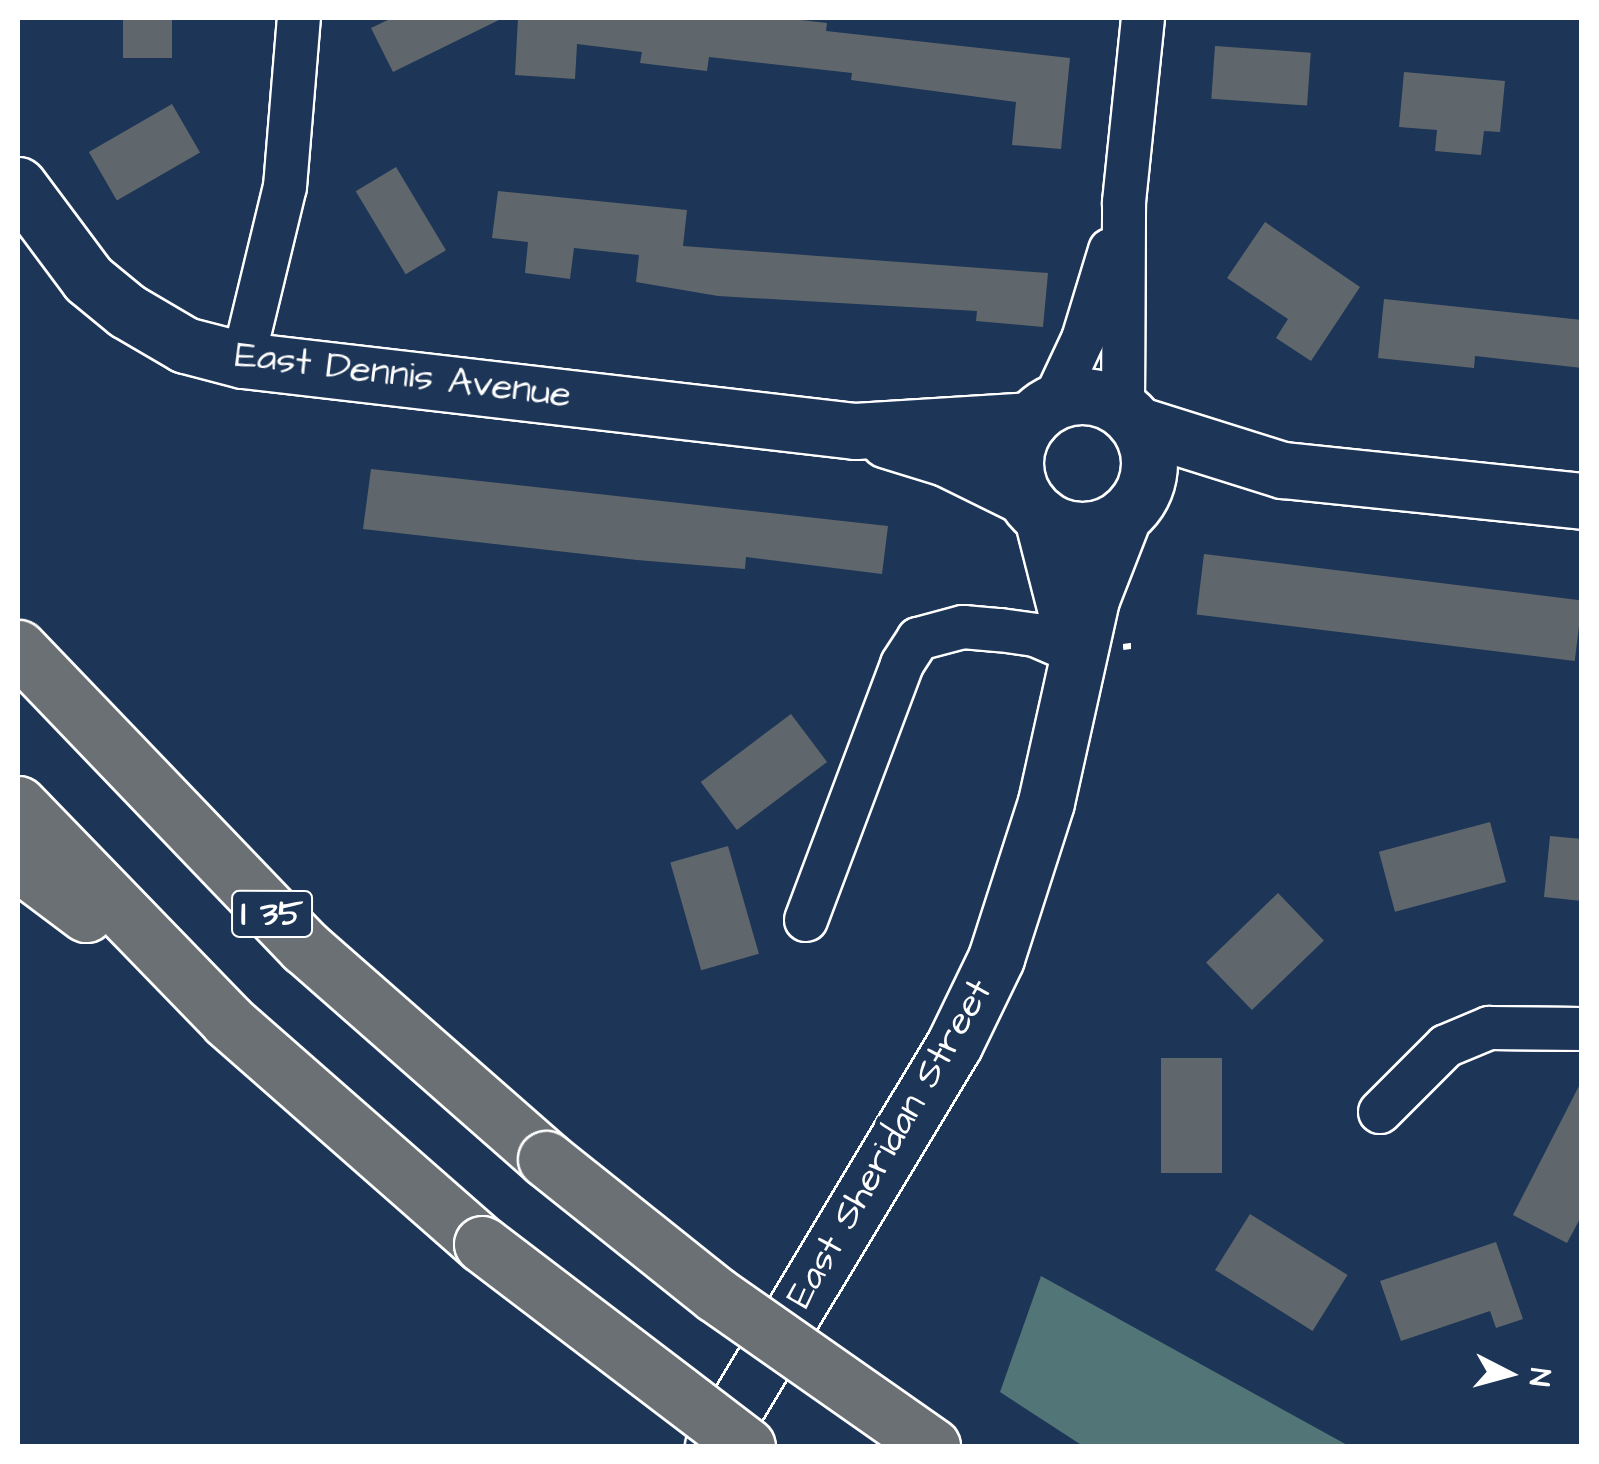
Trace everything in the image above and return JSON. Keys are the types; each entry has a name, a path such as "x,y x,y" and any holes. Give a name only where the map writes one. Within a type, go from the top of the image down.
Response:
{"highway":[{"name":"I 35","path":"18,648 305,947 546,1159 715,1294 932,1446"},
{"name":"I 35","path":"18,804 228,1021 482,1244 747,1446"},
{"path":"18,864 228,1021"}],"main road":[{"name":"East Dennis Avenue","path":"18,185 88,279 127,311 185,345 244,360 855,431 946,458 1032,506"},
{"path":"1283,470 1132,507 1082,531 1032,506 1015,457 1042,410 1090,395 1131,417 1283,470 1582,501"},
{"name":"East Dennis Avenue","path":"855,431 1042,410"},
{"path":"1131,417 1150,461 1132,507"},
{"name":"East Sheridan Street","path":"1032,506 1077,653"},
{"name":"East Sheridan Street","path":"714,1446 954,1045 996,958 1046,802 1077,653 1132,507"}],"street":[{"path":"244,360 296,123 299,18"},
{"path":"1131,417 1124,202 1143,18"},
{"path":"1042,410 1084,339 1124,202"},
{"path":"806,920 902,664 918,639 963,627 1000,630 1035,635 1077,653"},
{"path":"1380,1112 1446,1046 1489,1028 1582,1029"}],"green space":[{"path":"1041,1276 1349,1446 1083,1446 1000,1392"}],"building":[{"path":"123,18 172,18 172,58 123,58"},
{"path":"392,18 503,18 393,72 371,28"},
{"path":"518,18 784,18 827,23 826,31 1070,58 1061,149 1012,145 1016,102 851,80 852,73 709,57 707,71 640,63 642,52 577,44 575,79 515,75"},
{"path":"1215,46 1311,53 1307,106 1211,99"},
{"path":"1404,72 1505,81 1500,132 1484,131 1481,155 1435,151 1437,130 1399,127"},
{"path":"172,104 200,152 117,200 89,152"},
{"path":"396,167 446,250 406,274 356,191"},
{"path":"498,191 687,210 683,246 1048,273 1043,327 976,321 977,311 718,296 636,282 639,255 574,248 570,279 525,273 528,242 492,238"},
{"path":"1265,222 1360,287 1311,361 1276,338 1288,319 1227,278"},
{"path":"1384,299 1582,320 1582,368 1475,356 1474,368 1378,358"},
{"path":"371,469 888,526 882,574 746,557 745,569 637,560 363,529"},
{"path":"1204,554 1582,600 1575,661 1197,615"},
{"path":"791,714 827,762 737,830 701,782"},
{"path":"1490,822 1506,882 1395,912 1379,852"},
{"path":"1550,836 1582,839 1582,901 1544,897"},
{"path":"728,846 759,954 701,970 670,863"},
{"path":"1278,893 1324,940 1252,1010 1206,962"},
{"path":"1161,1058 1222,1058 1222,1173 1161,1173"},
{"path":"1582,1080 1582,1215 1567,1243 1513,1215"},
{"path":"1250,1214 1348,1275 1313,1331 1215,1270"},
{"path":"1496,1242 1523,1319 1496,1328 1490,1311 1401,1341 1380,1281"}]}
